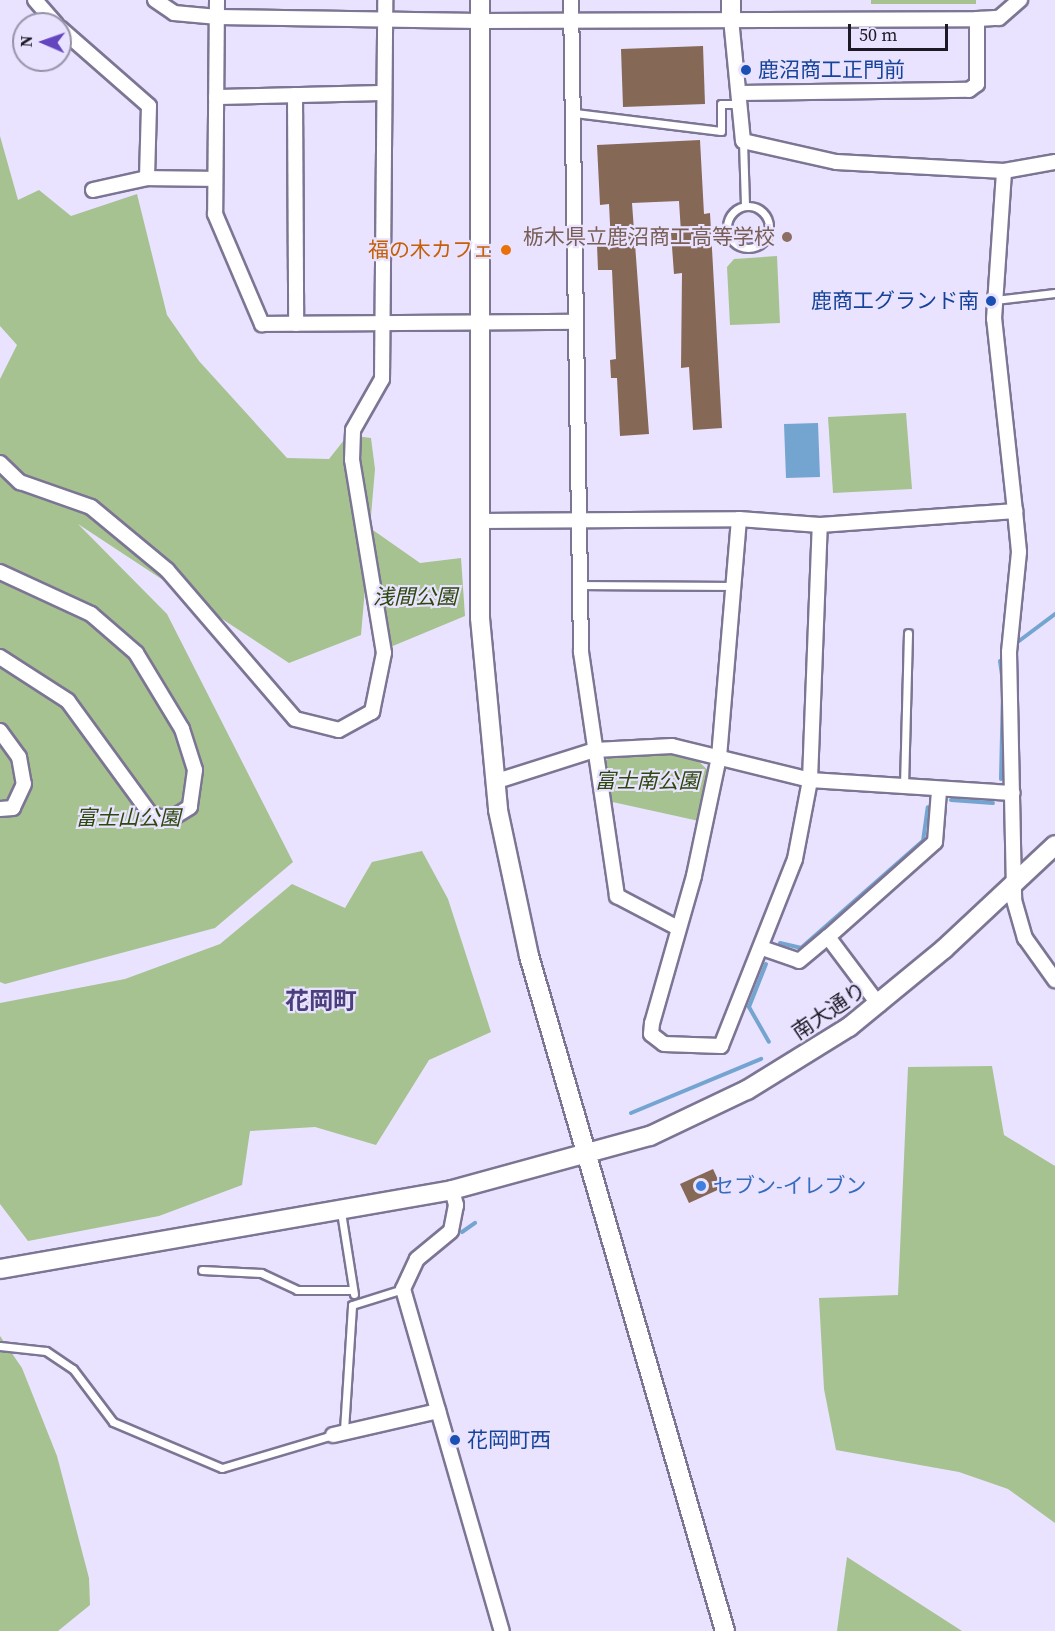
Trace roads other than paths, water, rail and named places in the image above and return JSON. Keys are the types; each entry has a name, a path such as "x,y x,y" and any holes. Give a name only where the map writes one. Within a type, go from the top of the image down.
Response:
{"street":[{"path":"35,0 46,12"},
{"path":"155,0 174,13 218,17 384,17 480,21 572,19 731,9 977,19 999,18 1020,0"},
{"path":"217,0 215,214 262,324 575,322"},
{"path":"0,463 20,482 91,507 167,570 295,718 321,729 353,726 372,712 378,699 384,653 352,460 353,430 382,379 385,0"},
{"path":"480,0 479,521 484,700 494,782 529,956 589,1154 724,1631"},
{"path":"572,0 575,113 576,522 578,585 595,750 617,896 678,928"},
{"path":"731,9 741,99 743,141 836,162 1004,171 1055,162"},
{"path":"741,99 975,88 977,19"},
{"path":"72,39 149,106 147,178"},
{"path":"216,97 384,93"},
{"path":"295,95 296,324"},
{"path":"1004,171 994,300 1019,552 1008,652 1013,793 1013,886 1025,938 1055,980"},
{"path":"93,190 147,178 215,179"},
{"path":"479,521 739,519 820,525 1015,511"},
{"path":"739,519 719,757 678,928 652,1023 651,1034 664,1044 721,1046 762,948 795,860 810,780 820,525"},
{"path":"0,572 91,614 136,653 182,729 195,770 190,807 171,819 152,815 68,701 0,657"},
{"path":"0,731 19,757 24,784 13,808 0,809"},
{"path":"494,782 595,750 672,746 810,780 939,791 1013,793"},
{"path":"762,948 800,961 828,937 935,842 939,791"},
{"name":"南大通り","path":"0,1269 341,1212 452,1190 650,1136 718,1106 879,1005 1013,886 1055,845"},
{"path":"828,937 879,1005"},
{"path":"452,1190 456,1205 451,1231 417,1259 403,1289 502,1631"},
{"path":"338,1432 438,1411"}],"lane":[{"path":"575,113 721,131 721,104 741,99"},
{"path":"743,141 745,206"},
{"path":"745,206 758,208 769,225 761,244 748,248 735,243 728,231 733,212 745,206"},
{"path":"994,300 1055,293"},
{"path":"578,585 734,586"},
{"path":"904,788 908,633"},
{"path":"0,1346 46,1351 73,1369 112,1422 222,1468 338,1432 351,1311 356,1300 341,1212"},
{"path":"202,1270 261,1273 297,1290 353,1290"},
{"path":"356,1300 391,1296 403,1289"}],"water":[{"path":"818,423 820,477 786,478 784,424"}],"waterway":[{"path":"1019,641 1055,614"},
{"path":"1000,661 1003,682"},
{"path":"1001,779 1003,690"},
{"path":"951,800 993,803"},
{"path":"780,943 801,948 923,841 928,807"},
{"path":"766,964 749,1007 769,1042"},
{"path":"631,1113 761,1059"},
{"path":"462,1232 475,1223"}],"place":[{"name":"鹿沼商工正門前","path":"746,70"},
{"name":"栃木県立鹿沼商工高等学校","path":"787,237"},
{"name":"福の木カフェ","path":"506,250"},
{"name":"鹿商工グランド南","path":"991,301"},
{"name":"セブン-イレブン","path":"701,1186"},
{"name":"花岡町西","path":"455,1440"}],"district":[{"name":"花岡町","path":"321,1001"}],"park label":[{"name":"浅間公園","path":"415,597"},
{"name":"富士南公園","path":"647,781"},
{"name":"富士山公園","path":"128,818"}]}
